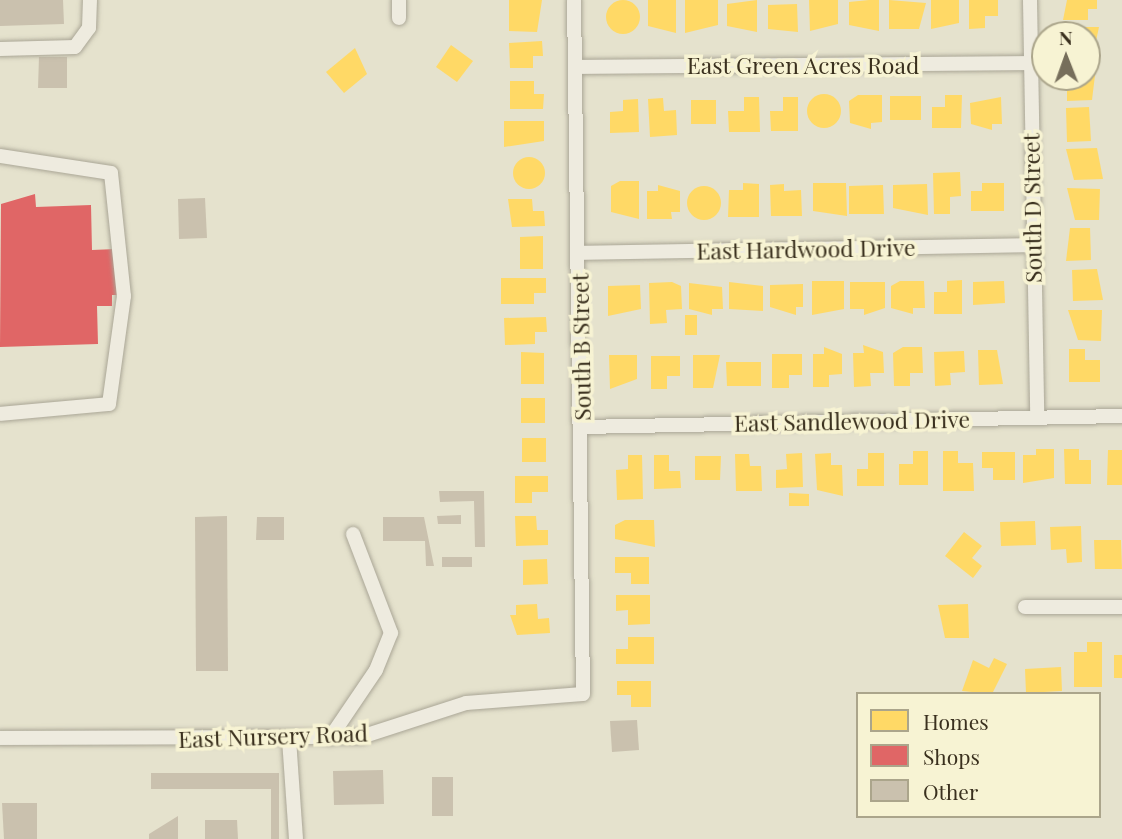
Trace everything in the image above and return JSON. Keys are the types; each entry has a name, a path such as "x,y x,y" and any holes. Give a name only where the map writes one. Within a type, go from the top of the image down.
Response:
{"street":[{"path":"0,49 75,47 89,28 90,0"},
{"path":"399,0 399,18"},
{"name":"South B Street","path":"574,0 582,427 583,694"},
{"name":"South D Street","path":"1030,0 1032,245 1037,417"},
{"name":"East Green Acres Road","path":"576,67 1030,63"},
{"path":"0,156 111,173 124,296 109,404 0,414"},
{"name":"East Hardwood Drive","path":"579,253 1032,245"},
{"name":"East Sandlewood Drive","path":"582,427 1122,416"},
{"path":"330,738 376,670 391,633 390,618 353,534"},
{"path":"1025,607 1122,607"},
{"name":"East Nursery Road","path":"0,738 361,737 466,703 583,694"},
{"path":"289,739 296,839"}],"building: Homes":[{"path":"509,0 542,0 537,32 509,31"},
{"path":"623,0 635,5 640,17 635,29 623,34 611,29 606,17 611,5"},
{"path":"648,0 676,0 676,33 648,26"},
{"path":"685,0 718,0 718,25 685,33"},
{"path":"757,0 757,32 727,26 727,4"},
{"path":"809,0 838,0 838,24 810,31"},
{"path":"879,0 879,31 849,25 849,2"},
{"path":"889,0 926,3 919,29 889,29"},
{"path":"931,0 959,0 959,23 931,29"},
{"path":"969,0 998,0 998,16 985,16 985,28 969,29"},
{"path":"1067,0 1097,0 1097,9 1088,9 1088,20 1063,20"},
{"path":"797,4 798,32 768,29 768,5"},
{"path":"542,41 543,56 533,56 533,68 510,68 509,43"},
{"path":"451,45 473,61 457,82 436,67"},
{"path":"355,48 367,74 344,93 326,72"},
{"path":"510,81 534,81 534,94 544,94 543,109 510,109"},
{"path":"1067,91 1093,91 1092,100 1067,101"},
{"path":"824,94 836,99 841,111 836,123 824,128 812,123 807,111 812,99"},
{"path":"858,95 882,95 882,122 871,123 871,129 850,123 849,101"},
{"path":"945,95 962,95 961,128 932,128 932,107 945,107"},
{"path":"890,96 921,96 921,120 890,120"},
{"path":"744,97 759,97 760,132 729,132 728,111 744,111"},
{"path":"783,97 798,97 798,131 771,131 770,111 783,111"},
{"path":"1001,97 1002,124 992,124 992,130 971,124 970,103"},
{"path":"663,98 664,111 676,110 677,135 650,137 648,99"},
{"path":"638,99 639,132 610,133 610,112 623,111 623,100"},
{"path":"691,100 716,100 716,124 691,124"},
{"path":"1089,107 1091,141 1067,142 1066,108"},
{"path":"504,121 544,121 544,141 504,147"},
{"path":"1097,148 1103,179 1074,180 1066,149"},
{"path":"529,157 540,162 545,173 540,184 529,189 518,184 513,173 518,162"},
{"path":"960,172 961,196 950,197 950,214 934,214 933,173"},
{"path":"620,181 639,181 639,219 611,212 611,186"},
{"path":"743,183 759,184 759,217 728,217 729,190 743,190"},
{"path":"813,183 846,183 847,216 813,211"},
{"path":"982,183 1004,183 1004,211 971,211 971,191 982,191"},
{"path":"784,184 784,191 801,190 802,216 771,216 770,185"},
{"path":"927,184 928,215 893,208 893,185"},
{"path":"658,185 680,191 680,212 671,212 672,219 647,219 647,191 658,191"},
{"path":"883,185 884,214 849,214 849,186"},
{"path":"704,186 716,191 721,203 716,215 704,220 692,215 687,203 692,191"},
{"path":"1067,188 1100,189 1099,220 1075,220"},
{"path":"508,199 532,199 533,211 544,211 545,226 512,227"},
{"path":"1070,228 1090,228 1091,260 1066,261"},
{"path":"543,236 543,269 520,269 520,237"},
{"path":"1097,269 1103,300 1073,301 1072,270"},
{"path":"501,278 546,278 546,293 534,293 534,304 501,304"},
{"path":"962,280 962,314 934,314 934,292 947,292 947,281"},
{"path":"812,281 844,281 844,309 812,315"},
{"path":"900,281 924,281 925,308 913,308 913,314 891,308 891,286"},
{"path":"1004,281 1005,303 973,305 973,282"},
{"path":"672,282 681,286 682,309 666,310 667,323 650,324 649,283"},
{"path":"729,282 763,286 763,311 729,309"},
{"path":"850,282 885,282 885,308 864,315 864,309 850,309"},
{"path":"689,283 722,287 723,309 712,309 712,315 689,309"},
{"path":"803,284 803,307 796,307 796,315 770,307 770,285"},
{"path":"640,285 641,309 608,316 608,286"},
{"path":"1068,310 1102,310 1101,341 1078,340"},
{"path":"685,315 697,315 697,335 685,335"},
{"path":"546,317 547,332 535,332 535,344 505,345 504,318"},
{"path":"863,345 883,352 884,373 870,373 871,386 854,387 853,353 864,353"},
{"path":"824,347 842,354 842,374 829,375 829,387 813,387 813,354 824,354"},
{"path":"903,347 922,347 923,373 910,373 910,386 894,386 893,353"},
{"path":"1069,349 1085,349 1085,360 1100,360 1100,382 1069,382"},
{"path":"978,350 997,350 1003,384 979,385"},
{"path":"964,351 965,372 950,373 951,385 935,386 934,352"},
{"path":"521,352 544,353 544,384 521,384"},
{"path":"772,354 802,354 802,375 789,375 789,388 772,388"},
{"path":"609,355 637,355 637,379 610,389"},
{"path":"693,355 720,355 713,388 693,388"},
{"path":"651,356 680,356 680,376 667,376 667,389 651,389"},
{"path":"726,362 761,362 761,386 727,386"},
{"path":"521,398 545,398 545,423 521,423"},
{"path":"522,438 546,438 546,462 522,462"},
{"path":"1036,449 1054,449 1054,478 1023,483 1023,455 1036,455"},
{"path":"1064,449 1079,449 1079,460 1091,460 1091,484 1065,484"},
{"path":"1108,450 1122,450 1122,485 1107,485"},
{"path":"913,451 928,451 928,485 899,485 899,464 913,464"},
{"path":"943,451 958,451 958,463 973,463 974,491 943,491"},
{"path":"982,452 1015,452 1015,480 993,480 993,468 982,468"},
{"path":"802,453 803,487 776,488 776,470 787,469 786,454"},
{"path":"831,453 831,465 842,465 843,496 817,490 815,454"},
{"path":"868,453 884,453 884,486 857,486 857,469 868,469"},
{"path":"735,454 749,454 750,466 761,466 762,491 736,491"},
{"path":"628,455 642,455 643,499 617,500 616,470 628,469"},
{"path":"654,455 669,455 669,471 680,471 681,488 654,489"},
{"path":"695,456 721,456 720,480 695,480"},
{"path":"515,476 548,476 548,492 532,492 532,503 515,503"},
{"path":"789,493 809,494 809,506 789,506"},
{"path":"515,516 536,516 537,530 548,530 548,545 516,546"},
{"path":"625,520 654,520 655,547 615,539 615,525"},
{"path":"1035,521 1036,545 1001,546 1000,522"},
{"path":"1081,526 1082,562 1067,563 1066,549 1051,550 1050,527"},
{"path":"964,532 982,546 972,558 982,566 973,578 945,556"},
{"path":"1094,540 1121,540 1122,569 1095,569"},
{"path":"615,557 649,557 649,584 631,584 631,573 615,573"},
{"path":"547,559 548,584 523,585 523,560"},
{"path":"616,595 650,595 650,624 628,625 628,610 616,611"},
{"path":"537,604 538,619 549,618 550,633 517,635 510,615 516,615 516,605"},
{"path":"968,604 969,638 945,638 938,605"},
{"path":"628,637 654,637 654,664 616,664 616,649 628,649"},
{"path":"1087,642 1102,642 1102,687 1074,687 1074,652 1087,652"},
{"path":"1114,655 1122,655 1122,678 1114,678"},
{"path":"994,658 1007,664 993,692 962,691 973,660 989,668"},
{"path":"1061,667 1062,691 1026,692 1025,669"},
{"path":"617,681 651,681 651,707 631,707 631,695 617,695"}],"building: Shops":[{"path":"35,194 36,207 91,205 92,250 116,249 117,295 112,295 112,306 97,306 98,344 0,347 1,204"}],"building: Other":[{"path":"0,0 63,0 64,24 0,26"},
{"path":"39,57 67,57 67,88 38,88"},
{"path":"205,198 207,238 179,239 178,199"},
{"path":"439,491 484,491 485,547 475,547 474,501 440,502"},
{"path":"461,515 461,524 438,524 437,516"},
{"path":"227,516 228,671 196,671 195,517"},
{"path":"257,517 284,517 284,540 256,540"},
{"path":"383,517 424,517 434,566 426,566 425,541 383,541"},
{"path":"442,557 472,557 472,567 442,567"},
{"path":"637,720 639,750 612,752 610,721"},
{"path":"383,770 384,804 334,805 333,771"},
{"path":"151,773 279,773 279,839 271,839 271,789 151,789"},
{"path":"432,777 453,777 453,816 432,816"},
{"path":"2,803 37,803 37,839 4,839"},
{"path":"178,816 178,839 149,839 149,834"},
{"path":"205,820 237,820 238,839 205,839"}]}
